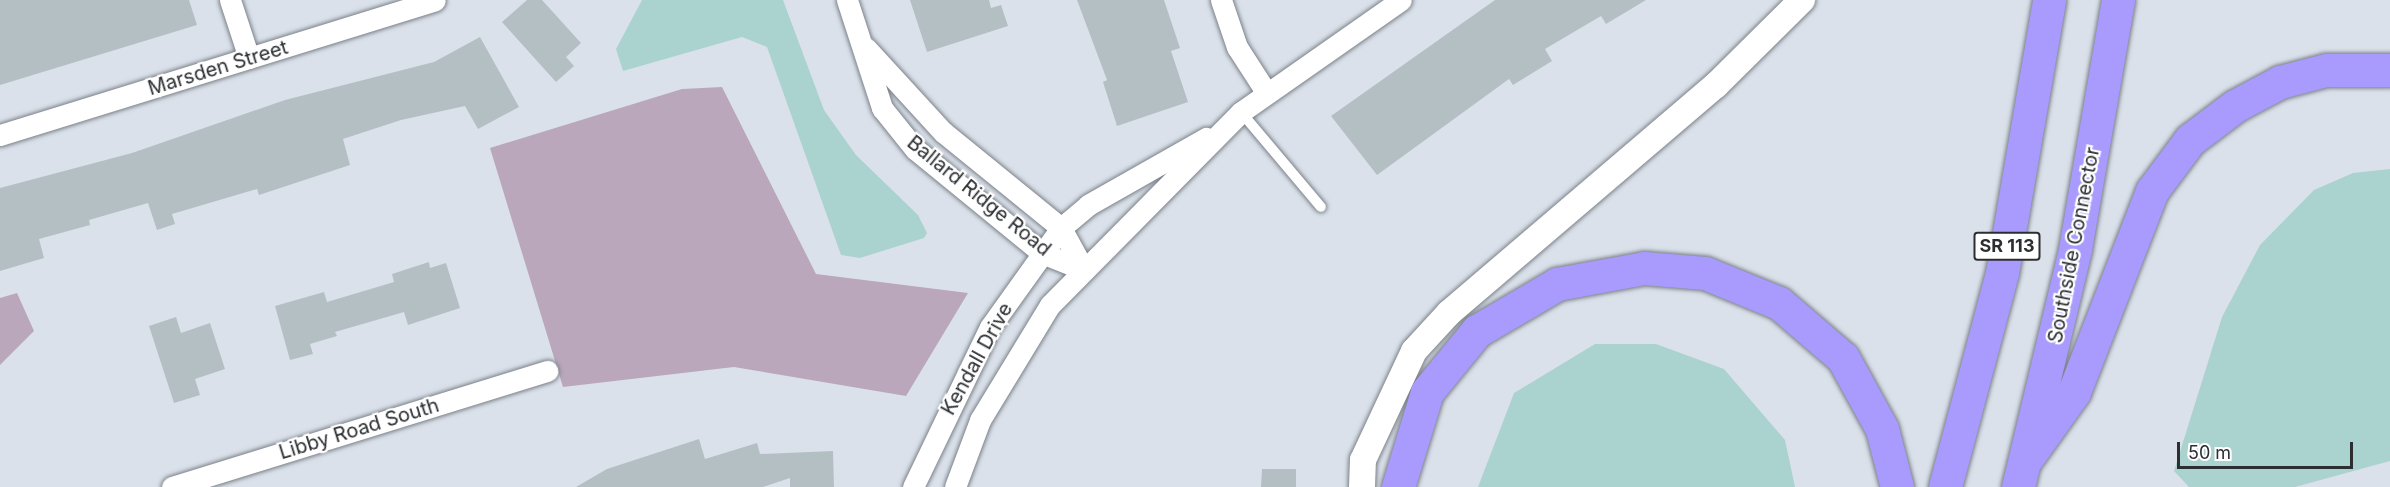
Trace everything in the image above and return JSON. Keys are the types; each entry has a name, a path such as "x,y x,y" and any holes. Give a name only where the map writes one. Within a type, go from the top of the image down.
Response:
{"highway":[{"name":"SR 113","path":"1945,487 2002,273 2049,0"},
{"name":"Southside Connector","path":"2023,472 2075,249 2118,0"},
{"path":"2023,472 2074,392 2152,191 2190,140 2235,106 2280,82 2326,70 2390,70"},
{"path":"1398,487 1427,393 1477,331 1557,284 1644,268 1706,273 1779,303 1843,358 1882,429 1897,487"}],"street":[{"path":"230,0 249,58"},
{"name":"Marsden Street","path":"0,135 435,0"},
{"path":"847,0 861,41"},
{"path":"1221,0 1237,47 1266,92"},
{"name":"Kendall Drive","path":"955,487 980,420 1023,344 1084,270 1237,117 1266,92 1401,0"},
{"path":"1362,487 1363,460 1414,351 1449,313 1716,85 1802,0"},
{"name":"Ballard Ridge Road","path":"861,41 943,132 1061,228 1084,270"},
{"name":"Ballard Ridge Road","path":"861,41 882,108 915,149 1042,254 1084,270"},
{"name":"Kendall Drive","path":"914,487 990,327 1061,228 1088,205 1237,117"},
{"name":"Libby Road South","path":"172,487 547,370"}],"lane":[{"path":"1237,117 1321,207"}],"shaded area":[{"path":"642,0 783,0 824,110 856,155 918,215 927,233 924,238 860,258 841,255 767,47 742,37 623,71 616,49"},
{"path":"722,87 816,274 968,293 906,396 734,367 563,387 490,148 682,89"},
{"path":"2390,169 2390,461 2295,487 2189,487 2174,471 2222,317 2260,245 2314,190 2353,173"},
{"path":"17,293 34,331 0,365 0,298"},
{"path":"1595,344 1656,344 1724,369 1785,440 1795,487 1478,487 1514,393"}],"building":[{"path":"0,0 189,0 197,25 0,85"},
{"path":"527,0 542,0 581,43 566,57 574,66 556,82 502,22"},
{"path":"910,0 989,0 991,8 1001,5 1008,26 927,52"},
{"path":"1077,0 1164,0 1180,48 1171,51 1188,102 1117,126 1103,82 1107,80"},
{"path":"1495,0 1646,0 1606,24 1601,16 1545,49 1552,61 1513,85 1509,79 1377,175 1331,116"},
{"path":"480,37 519,107 478,129 465,106 401,120 343,139 350,165 259,195 257,189 172,214 175,224 157,230 148,203 89,220 90,225 39,239 44,258 0,271 0,188 132,153 285,100 434,62"},
{"path":"429,262 430,268 446,263 460,308 408,325 404,312 335,332 337,336 310,344 313,354 290,360 275,306 324,292 327,302 394,282 392,274"},
{"path":"176,317 181,333 210,323 225,369 195,379 200,395 174,403 149,326"},
{"path":"699,439 705,459 757,443 760,454 833,451 834,487 790,487 790,478 763,487 576,487 607,469"},
{"path":"1262,469 1296,469 1296,487 1261,487"}]}
